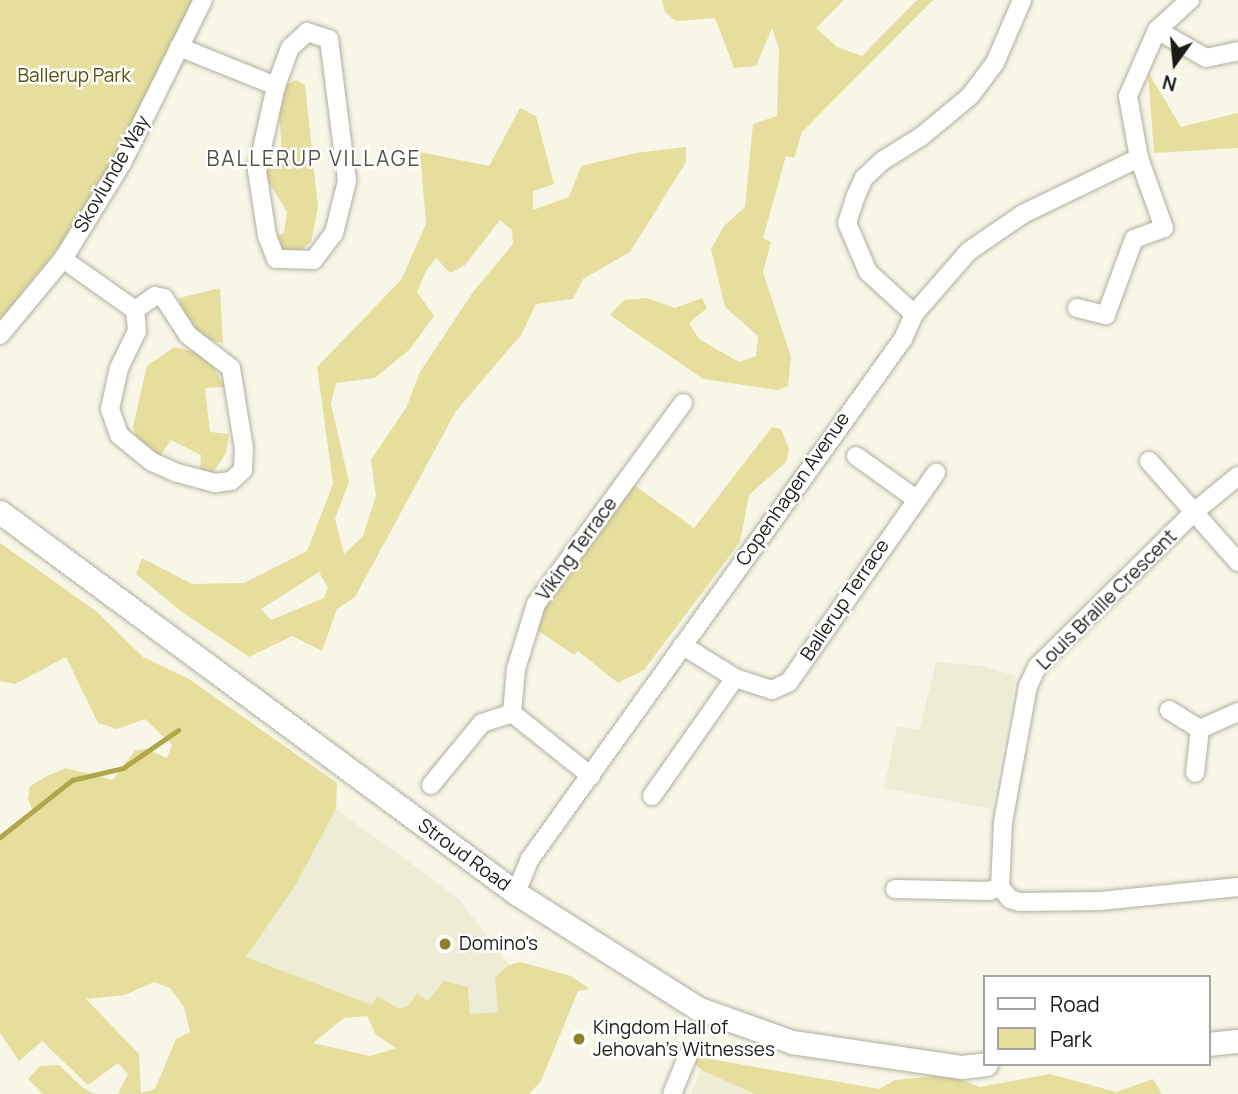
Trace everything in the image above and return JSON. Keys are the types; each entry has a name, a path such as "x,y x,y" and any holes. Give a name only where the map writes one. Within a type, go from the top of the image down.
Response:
{"street":[{"name":"Skovlunde Way","path":"0,335 63,258 122,163 203,0"},
{"path":"914,314 868,272 847,223 855,198 864,178 881,161 922,136 970,96 995,63 1022,0"},
{"path":"1077,307 1106,315 1134,239 1164,228 1139,158 1128,96 1157,30 1190,0"},
{"path":"1157,30 1206,58 1238,51"},
{"path":"307,32 329,39 347,181 334,233 314,260 276,259 267,236 257,171 276,86 290,48 307,32"},
{"path":"179,47 276,86"},
{"name":"Copenhagen Avenue","path":"516,893 530,859 904,339 914,314 980,244 1023,214 1139,158"},
{"path":"63,258 135,310 137,331 119,368 110,409 119,435 152,462 177,473 215,484 231,481 243,470 244,449 231,368 188,335 164,298 155,296 135,310"},
{"name":"Viking Terrace","path":"512,713 516,669 536,604 683,403"},
{"path":"856,456 916,499"},
{"path":"1149,461 1194,513 1238,476"},
{"name":"Ballerup Terrace","path":"682,645 735,678 772,690 789,682 936,473"},
{"name":"Stroud Road","path":"0,512 516,893 634,972 697,1008 792,1042 961,1066 982,1064"},
{"name":"Louis Braille Crescent","path":"1000,887 1003,822 1028,686 1037,667 1194,513 1238,562"},
{"path":"652,796 735,678"},
{"path":"1169,709 1200,729"},
{"path":"1200,729 1238,712"},
{"path":"431,785 482,723 512,713 591,776"},
{"path":"1195,773 1200,729"},
{"path":"895,889 989,891 1000,887 1010,899 1020,902 1100,901 1238,887"},
{"path":"1210,1044 1238,1041"},
{"path":"673,1094 688,1055"}],"shaded area":[{"path":"936,662 983,666 1016,676 991,809 884,788 897,726 919,730"},
{"path":"336,809 457,897 509,965 495,979 498,1012 470,1014 469,988 400,1009 377,996 372,1006 246,957 295,884"},
{"path":"701,1070 754,1094 691,1094"}],"green space":[{"name":"Ballerup Park","path":"0,0 193,0 121,153 74,228 0,321"},
{"path":"662,0 844,0 816,28 837,47 862,56 917,0 933,0 802,132 794,158 786,156 763,238 771,242 763,272 791,357 788,386 778,390 703,379 610,315 624,300 647,298 675,308 702,298 707,308 689,323 699,339 739,362 756,356 758,336 725,307 711,249 724,226 745,207 753,124 777,116 779,48 772,28 756,66 734,68 715,18 676,21 665,12"},
{"path":"1148,72 1181,127 1238,113 1238,148 1154,153"},
{"path":"296,80 305,85 318,207 311,242 294,255 282,251 271,239 284,233 287,212 265,176 267,160 282,158 279,107 285,85"},
{"path":"520,108 536,116 554,184 533,191 533,210 569,197 581,166 635,153 686,147 686,162 630,252 583,279 573,299 536,304 521,335 456,411 355,597 337,609 322,651 292,636 249,657 182,612 136,574 142,558 192,584 244,583 307,551 333,484 317,367 401,280 426,224 420,152 489,166","holes":["500,220 512,230 513,244 473,292 420,372 406,408 371,460 376,496 363,536 344,554 335,519 349,482 331,404 336,383 375,378 410,349 434,316 417,292 426,271 436,258 450,273 465,265","319,572 328,588 324,598 271,620 261,609"]},
{"path":"220,288 223,343 203,338 182,314 179,298"},
{"path":"174,347 196,352 213,366 225,387 205,388 210,432 229,434 226,453 213,473 200,474 201,455 171,440 159,457 136,437 133,426 147,366"},
{"path":"772,427 781,429 789,449 786,462 749,495 740,542 644,670 618,683 578,651 574,655 530,625 627,480 694,528"},
{"path":"0,543 96,611 143,657 189,679 337,783 336,809 296,884 246,957 372,1005 377,996 400,1009 409,1005 417,993 428,1001 444,981 468,987 470,1014 498,1012 495,978 509,965 520,962 571,976 590,989 578,991 541,1081 529,1094 118,1094 128,1074 118,1063 88,1085 42,1041 19,1061 0,1033 0,837 33,811 28,799 30,786 45,777 66,768 113,780 135,750 147,749 167,758 172,745 145,719 117,729 98,723 66,657 15,684 0,681","holes":["154,982 170,988 184,1007 190,1032 176,1039 155,1089 141,1093 139,1054 86,999 125,995","367,1016 376,1035 396,1048 370,1056 313,1043 344,1018"]},
{"path":"688,1055 879,1089 895,1080 948,1075 980,1087 1050,1074 1116,1092 1153,1079 1162,1094 755,1094 701,1070"},
{"path":"59,1065 82,1087 95,1094 43,1094 28,1079 40,1066"}],"waterway":[{"path":"0,837 72,780 123,768 178,730"}],"place":[{"name":"Domino's","path":"445,944"},
{"name":"Kingdom Hall of Jehovah's Witnesses","path":"579,1039"}],"district":[{"name":"BALLERUP VILLAGE","path":"314,158"}]}
